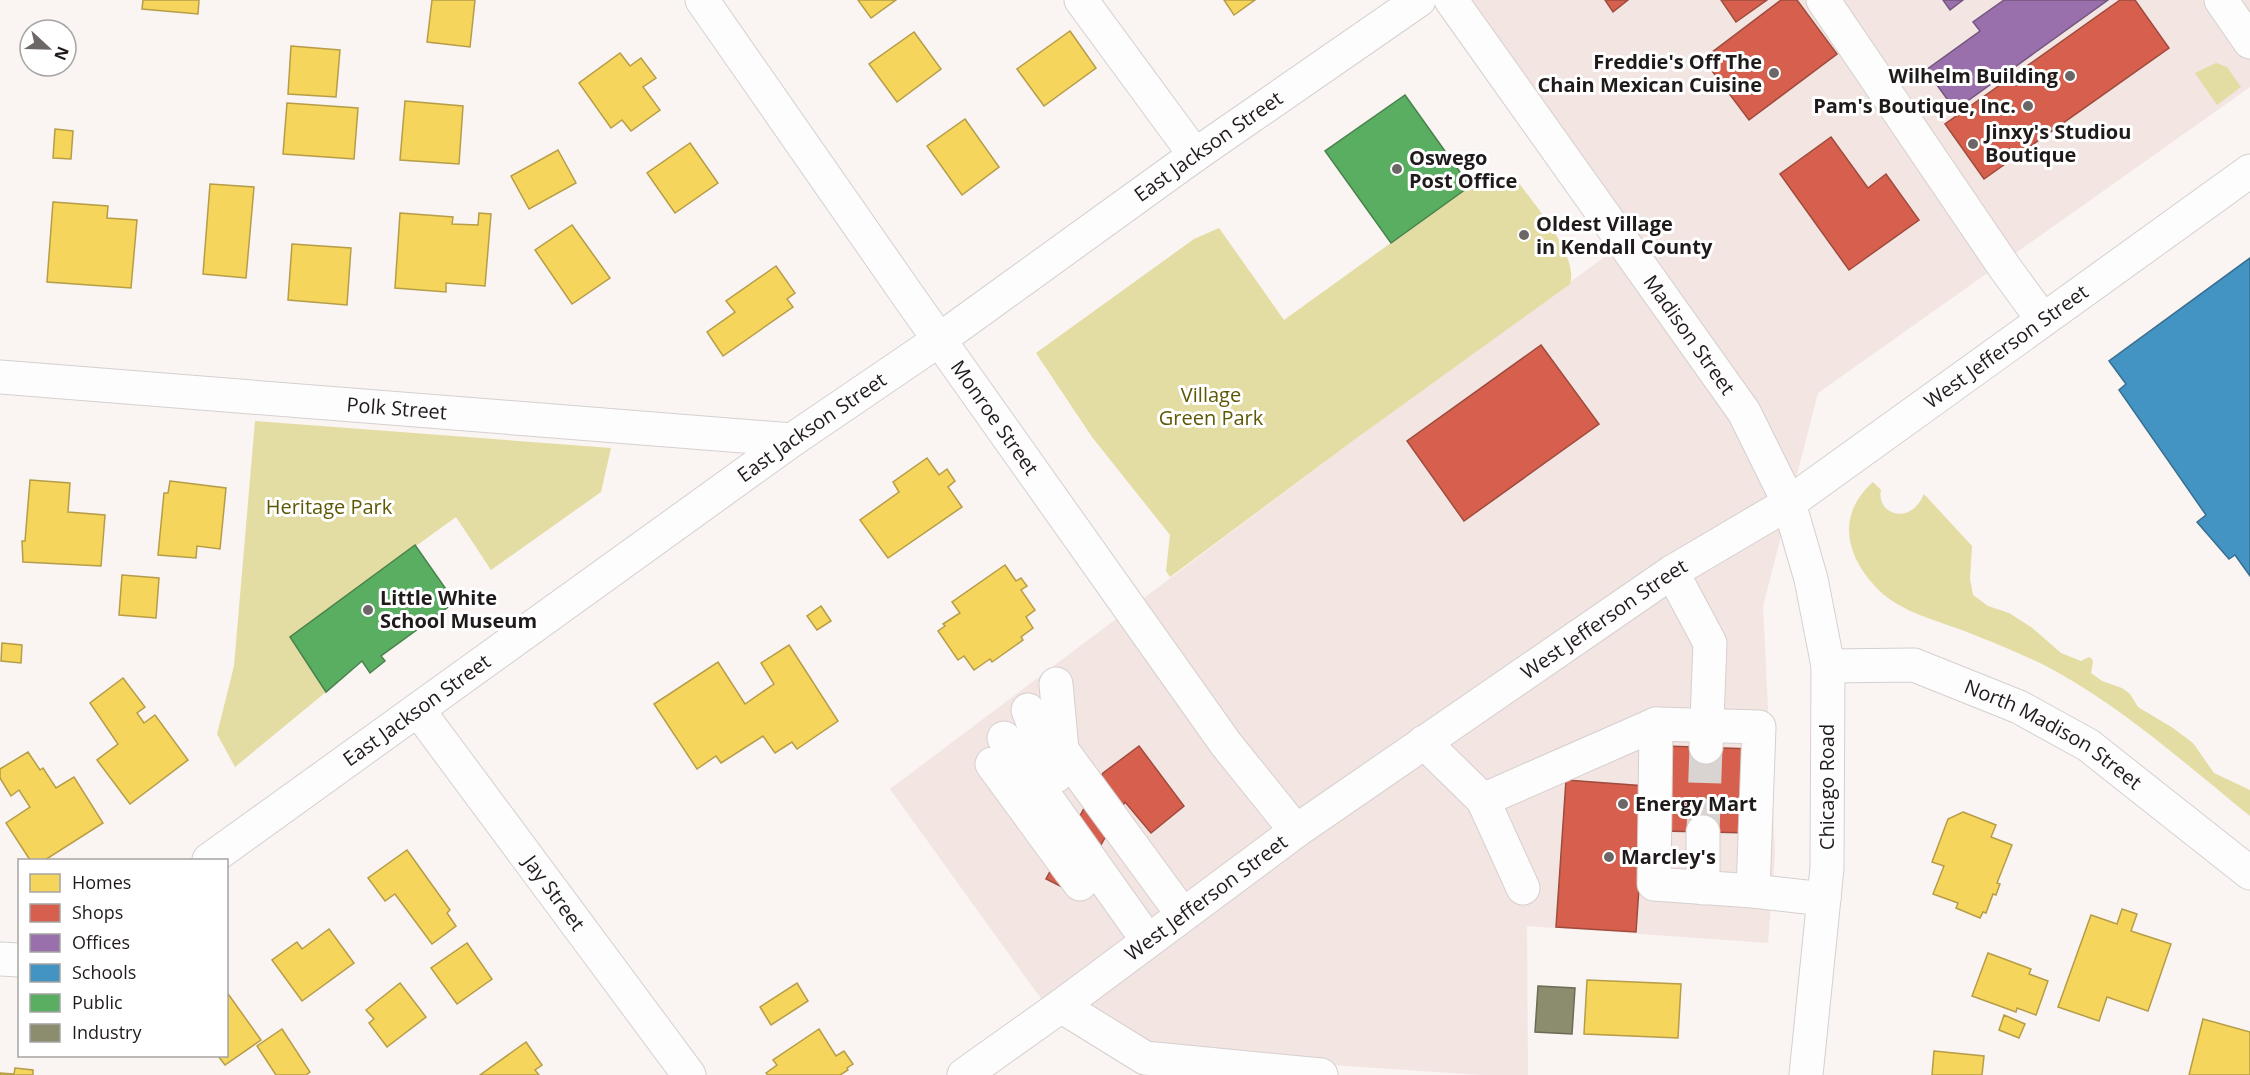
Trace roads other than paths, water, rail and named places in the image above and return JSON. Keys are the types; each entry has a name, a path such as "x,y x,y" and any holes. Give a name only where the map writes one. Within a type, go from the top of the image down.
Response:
{"street":[{"name":"Monroe Street","path":"702,0 939,340 1226,744 1296,831"},
{"path":"1081,0 1195,155"},
{"name":"East Jackson Street","path":"213,859 792,440 939,340 1195,155 1419,0"},
{"name":"Madison Street","path":"1451,0 1744,412 1789,503"},
{"path":"1823,0 2005,268 2043,320"},
{"path":"2221,0 2250,42"},
{"name":"West Jefferson Street","path":"964,1075 1061,1006 1296,831 1672,572 1789,503 2250,171"},
{"name":"Polk Street","path":"0,377 792,440"},
{"name":"Chicago Road","path":"1789,503 1811,579 1828,666 1827,868 1806,1075"},
{"path":"1672,572 1710,643 1707,737"},
{"name":"North Madison Street","path":"1828,666 1914,665 2019,707 2088,745 2250,873"},
{"path":"1056,684 1062,750 1157,934"},
{"name":"Jay Street","path":"418,710 689,1075"},
{"path":"1028,710 1048,766 1157,934"},
{"path":"1656,724 1654,885 1753,891 1824,899"},
{"path":"1483,800 1656,724 1707,737 1759,727 1753,891"},
{"path":"1424,742 1483,800 1523,888"},
{"path":"998,751 1157,934"},
{"path":"1703,832 1703,888"},
{"path":"0,959 18,960"},
{"path":"1061,1006 1144,1058 1321,1075"}],"tunnel":[{"path":"1703,832 1706,747"}],"place":[{"name":"Freddie's Off The Chain Mexican Cuisine","path":"1774,73"},
{"name":"Wilhelm Building","path":"2070,76"},
{"name":"Pam's Boutique, Inc.","path":"2028,106"},
{"name":"Jinxy's Studiou Boutique","path":"1973,144"},
{"name":"Oswego Post Office","path":"1397,169"},
{"name":"Oldest Village in Kendall County","path":"1524,235"},
{"name":"Little White School Museum","path":"368,610"},
{"name":"Energy Mart","path":"1623,804"},
{"name":"Marcley's","path":"1609,857"}],"park label":[{"name":"Village Green Park","path":"1211,406"},
{"name":"Heritage Park","path":"329,507"}]}
